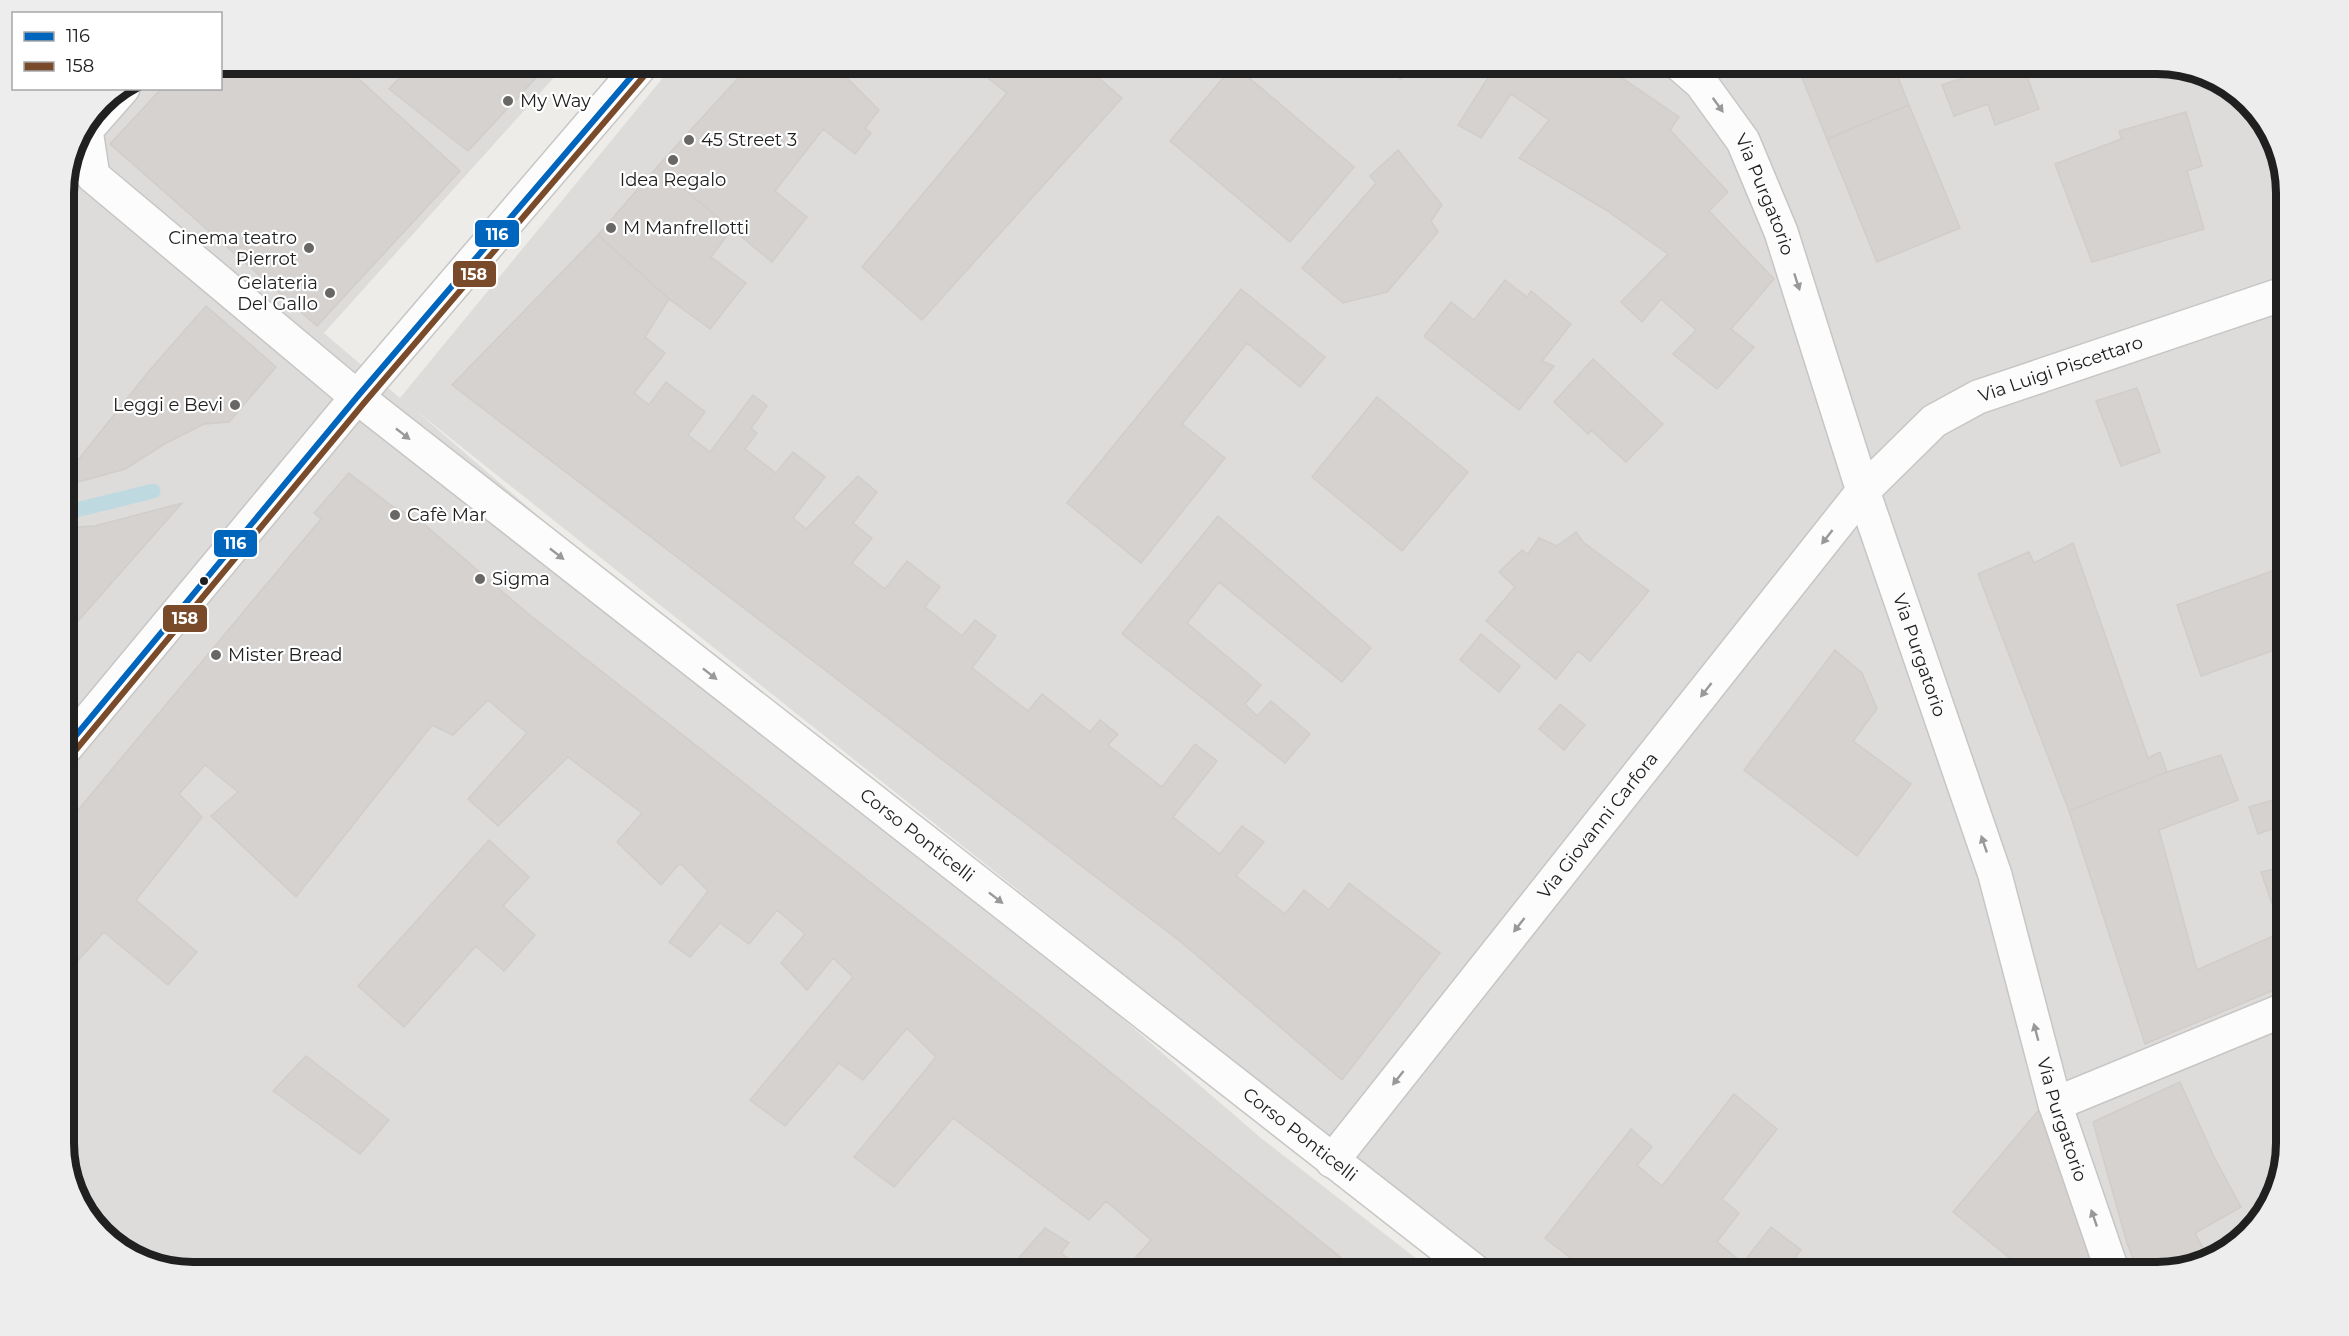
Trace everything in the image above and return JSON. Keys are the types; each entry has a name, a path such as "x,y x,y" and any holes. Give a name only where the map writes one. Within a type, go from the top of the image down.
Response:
{"street":[{"name":"Via Purgatorio","path":"1690,73 1701,83 1743,141 1780,232 1863,491 1995,876 2055,1104 2109,1262"},
{"path":"74,738 357,398 634,74"},
{"name":"Corso Ponticelli","path":"87,138 93,176 357,398 1463,1262"},
{"name":"Via Luigi Piscettaro","path":"1863,491 1934,421 1978,397 2275,296"},
{"name":"Via Giovanni Carfora","path":"1332,1161 1863,491"},
{"path":"2055,1104 2276,1013"}],"shaded area":[{"path":"2157,73 2202,83 2216,89 2241,108 2260,133 2269,154 2275,185 2276,1144 2266,1189 2260,1203 2241,1228 2216,1247 2172,1261 1492,1262 1288,1105 414,409 1261,1138 1421,1262 192,1262 162,1258 147,1253 133,1247 108,1228 89,1203 78,1174 74,1151 74,185 78,162 86,140 108,108 132,90 222,90 222,74 557,74 324,333 400,398 666,74"}],"building":[{"path":"1227,73 1244,73 1354,167 1290,242 1170,141"},
{"path":"1390,73 1405,73 1401,79"},
{"path":"1491,73 1615,73 1679,117 1670,130 1728,192 1709,211 1774,279 1731,329 1754,347 1717,389 1673,354 1696,330 1661,299 1642,322 1621,302 1668,254 1606,210 1519,158 1549,120 1511,94 1481,138 1458,125"},
{"path":"1800,73 1896,73 1909,105 1827,139"},
{"path":"2026,73 2039,109 1995,125 1988,104 1954,116 1942,85 1974,74"},
{"name":"Cinema teatro Pierrot","path":"222,74 353,74 460,171 317,326 110,144 160,90 222,90"},
{"path":"403,74 540,74 468,151 389,89"},
{"path":"742,74 847,74 845,76 879,110 865,128 871,133 855,154 823,129 775,191 807,217 772,262 657,167"},
{"path":"982,74 1093,74 1122,98 922,320 862,267 1007,93"},
{"path":"1909,105 1960,228 1877,262 1827,139"},
{"path":"2186,112 2202,166 2187,171 2204,229 2092,262 2055,164 2124,138 2121,138 2119,131"},
{"path":"1398,150 1442,205 1431,221 1438,232 1387,292 1343,303 1302,268 1376,183 1370,176"},
{"path":"657,167 732,229 711,257 746,283 710,329 669,299 598,235"},
{"path":"598,235 669,299 645,337 665,353 634,393 649,405 666,382 705,412 688,435 710,452 753,395 767,406 751,428 757,433 745,449 776,473 793,452 825,477 793,518 806,529 858,476 877,492 853,523 872,538 852,563 885,589 907,561 940,587 925,607 962,636 975,620 996,636 972,668 1028,711 1042,694 1090,732 1100,720 1118,734 1108,745 1162,787 1195,744 1217,761 1173,817 1220,854 1242,826 1264,842 1236,876 1285,914 1304,890 1329,910 1349,883 1440,953 1342,1080 1181,942 452,385"},
{"path":"1505,280 1527,297 1531,291 1571,324 1542,361 1554,366 1519,410 1424,336 1451,302 1474,320"},
{"path":"1241,289 1325,357 1300,387 1247,343 1182,424 1225,458 1141,563 1067,503"},
{"path":"206,306 276,367 229,422 204,424 166,443 125,469 74,483 74,465 149,371"},
{"path":"1593,359 1663,424 1626,462 1591,430 1588,434 1554,402"},
{"path":"2137,388 2160,452 2121,466 2096,401"},
{"path":"1377,397 1468,472 1402,551 1312,477"},
{"path":"349,473 392,506 419,520 526,612 1037,1013 1346,1262 1203,1262 1200,1260 1198,1262 1132,1262 1151,1240 1106,1201 1089,1220 953,1118 894,1187 854,1157 936,1057 907,1028 863,1080 839,1063 785,1126 750,1100 853,977 833,958 807,990 781,963 805,934 777,910 749,944 720,923 690,957 669,942 708,891 680,863 661,885 617,842 642,813 568,757 498,826 468,799 527,733 488,700 453,735 432,725 296,897 211,816 238,792 205,765 179,794 202,817 136,900 197,952 168,985 104,932 74,965 74,815 321,519 314,513"},
{"path":"182,503 74,626 74,527 95,526"},
{"path":"1218,516 1371,648 1342,682 1219,582 1187,623 1261,685 1245,704 1257,716 1271,701 1310,734 1285,763 1122,634"},
{"path":"1576,532 1583,542 1649,591 1590,661 1578,651 1556,679 1486,621 1515,587 1499,572 1522,550 1528,554 1539,538 1557,546"},
{"path":"2073,543 2148,758 2160,752 2167,772 2069,811 1978,574 2029,552 2034,563"},
{"path":"2275,570 2275,650 2201,676 2177,605"},
{"path":"1481,634 1520,666 1499,692 1460,660"},
{"path":"1835,650 1862,673 1877,709 1853,741 1911,784 1857,856 1744,770"},
{"path":"1560,704 1585,725 1564,750 1539,729"},
{"path":"2221,755 2238,800 2159,830 2197,970 2276,935 2276,989 2145,1044 2069,811 2167,772"},
{"path":"2276,799 2276,828 2258,834 2249,807"},
{"path":"489,840 529,877 503,906 535,935 504,971 476,946 404,1027 358,986"},
{"path":"2276,868 2276,914 2261,872"},
{"path":"306,1056 389,1120 360,1154 273,1091"},
{"path":"2180,1082 2215,1159 2241,1207 2195,1233 2205,1252 2172,1261 2135,1262 2127,1243 2093,1122"},
{"path":"1734,1094 1777,1129 1722,1199 1739,1213 1717,1242 1742,1262 1576,1262 1545,1238 1631,1129 1652,1147 1637,1165 1662,1186"},
{"path":"2043,1105 2097,1262 2014,1262 1953,1212"},
{"path":"1771,1227 1801,1250 1792,1262 1744,1262"},
{"path":"1045,1228 1069,1243 1061,1253 1073,1262 1015,1262"}],"waterway":[{"path":"74,511 153,491"}],"transit line":[{"name":"116","path":"74,738 357,397 634,74"},
{"name":"158","path":"74,752 364,403 646,74"}],"place":[{"name":"My Way","path":"508,101"},
{"name":"45 Street 3","path":"689,140"},
{"name":"Idea Regalo","path":"673,160"},
{"name":"M Manfrellotti","path":"611,228"},
{"name":"Cinema teatro Pierrot","path":"309,248"},
{"name":"Gelateria Del Gallo","path":"330,293"},
{"name":"Leggi e Bevi","path":"235,405"},
{"name":"Cafè Mar","path":"395,515"},
{"name":"Sigma","path":"480,579"},
{"name":"Mister Bread","path":"216,655"}]}
